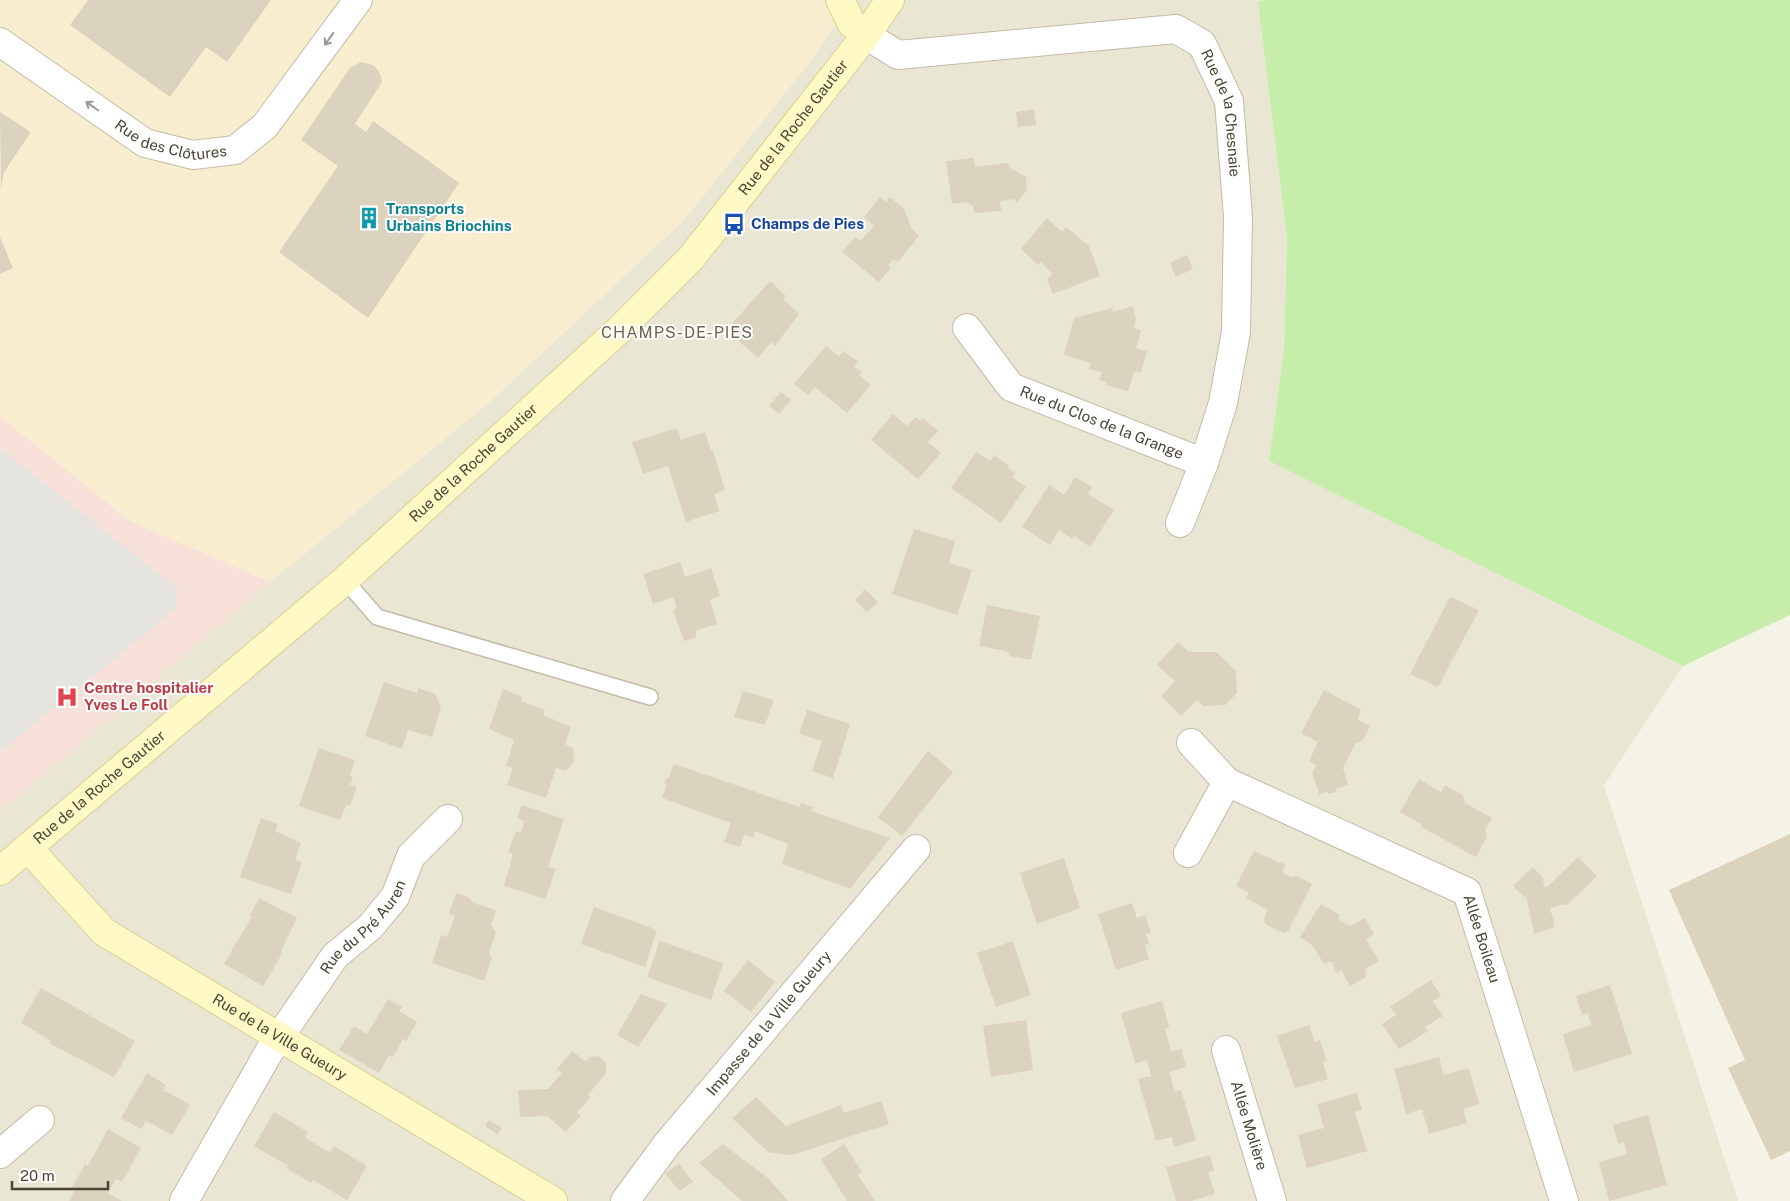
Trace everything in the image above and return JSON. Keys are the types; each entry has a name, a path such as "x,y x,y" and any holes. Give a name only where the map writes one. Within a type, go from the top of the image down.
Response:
{"street":[{"name":"Rue des Clôtures","path":"0,42 145,143 193,155 235,150 265,126 358,0"},
{"path":"840,0 852,24 866,35"},
{"name":"Rue de la Roche Gautier","path":"0,871 345,580 619,330 692,256 866,35 890,0"},
{"name":"Rue de la Chesnaie","path":"866,35 898,55 1176,29 1202,44 1229,101 1238,218 1236,332 1223,404 1204,463 1180,523"},
{"name":"Rue du Clos de la Grange","path":"967,328 1011,387 1204,463"},
{"name":"Allée Boileau","path":"1191,743 1228,782 1467,892 1564,1201"},
{"path":"1188,853 1228,782"},
{"name":"Rue du Pré Auren","path":"184,1201 279,1037 335,956 370,927 395,897 411,856 448,819"},
{"name":"Rue de la Ville Gueury","path":"28,848 104,932 553,1201"},
{"name":"Impasse de la Ville Gueury","path":"625,1201 666,1144 916,849"},
{"name":"Allée Molière","path":"1226,1050 1272,1201"},
{"path":"0,1154 40,1120"}],"lane":[{"path":"345,580 376,617 650,697"}],"shaded area":[{"path":"0,0 852,0 808,64 684,220 491,401 270,582 128,520 0,416"},
{"path":"852,0 1264,0 1258,2 1287,239 1284,348 1269,461 1683,666 1604,785 1738,1201 0,1201 0,812 270,582 491,401 684,220 808,64"},
{"name":"Centre hospitalier Yves Le Foll","path":"0,416 128,520 270,582 0,812"},
{"path":"0,448 177,588 177,608 0,752"}],"green space":[{"path":"1264,0 1790,0 1790,615 1683,666 1269,461 1284,348 1287,239 1258,2"}],"building":[{"path":"88,0 271,0 227,62 206,47 170,97 70,25"},
{"name":"Transports Urbains Briochins","path":"361,62 373,65 381,76 382,82 355,124 366,132 373,121 459,183 368,318 279,252 338,166 301,140 350,68"},
{"path":"1034,109 1036,125 1018,127 1016,112"},
{"path":"0,112 31,132 4,172 1,190"},
{"path":"974,158 975,167 1008,163 1009,167 1026,177 1027,190 1017,202 1013,199 1000,201 1001,211 974,213 973,206 967,202 952,204 946,161"},
{"path":"880,197 886,202 890,197 904,209 912,229 919,236 898,262 894,259 888,265 891,268 879,282 842,252 855,237 860,241 874,226 864,217"},
{"path":"1047,218 1062,232 1066,227 1089,246 1100,276 1053,294 1047,280 1052,274 1041,262 1038,265 1021,249"},
{"path":"0,237 13,268 0,274"},
{"path":"1187,255 1193,269 1176,277 1170,263"},
{"path":"770,281 786,296 783,299 799,314 775,346 771,342 758,358 726,330"},
{"path":"1133,306 1136,320 1133,328 1141,330 1136,348 1147,351 1141,373 1134,372 1128,391 1106,385 1107,382 1099,380 1102,372 1089,369 1091,363 1064,355 1074,318 1112,308 1113,312"},
{"path":"826,346 839,356 843,351 858,362 854,367 862,372 859,375 871,385 847,413 815,387 808,395 794,384"},
{"path":"781,392 791,400 779,414 769,406"},
{"path":"893,414 907,426 915,417 921,421 923,418 938,431 928,442 941,453 918,479 871,440"},
{"path":"677,428 681,440 705,432 711,451 713,450 725,490 714,494 719,511 686,522 668,466 643,474 632,442"},
{"path":"976,452 990,461 994,455 1015,473 1012,477 1026,487 1001,523 951,488"},
{"path":"1075,477 1092,487 1088,494 1114,510 1090,547 1074,536 1072,539 1059,530 1050,545 1022,527 1049,485 1064,495"},
{"path":"914,529 955,541 949,563 972,570 957,615 892,594"},
{"path":"680,562 685,577 711,568 720,596 710,600 717,624 697,630 695,638 684,641 673,610 677,608 673,597 653,604 643,574"},
{"path":"865,589 878,602 867,613 855,600"},
{"path":"1450,597 1479,610 1438,687 1410,674"},
{"path":"987,605 1040,616 1031,660 1010,656 1006,651 979,646"},
{"path":"1178,642 1189,652 1216,652 1236,671 1237,693 1225,705 1203,706 1197,700 1181,716 1161,696 1175,681 1157,665"},
{"path":"384,682 417,693 418,688 435,694 441,707 432,737 408,730 402,749 365,736"},
{"path":"503,689 522,697 521,701 545,710 543,715 571,727 565,744 573,748 574,762 566,771 556,768 546,798 507,785 513,768 506,766 514,740 489,729"},
{"path":"1324,690 1361,710 1357,719 1370,726 1363,740 1356,743 1343,768 1348,785 1335,789 1336,792 1328,794 1327,791 1319,794 1312,773 1316,765 1309,761 1318,742 1301,733"},
{"path":"743,691 774,700 765,725 734,717"},
{"path":"807,710 850,724 833,778 812,771 822,741 799,734"},
{"path":"319,748 355,760 350,776 353,777 350,785 357,787 350,806 346,805 340,820 299,806"},
{"path":"928,751 953,772 902,836 878,817"},
{"path":"674,764 800,807 801,803 813,807 811,811 890,838 850,889 782,864 788,844 755,831 753,838 744,835 740,847 724,842 731,823 662,798 667,784 664,783 666,778 668,779"},
{"path":"1419,779 1441,792 1445,785 1463,795 1465,803 1492,818 1485,830 1487,837 1476,857 1421,827 1422,825 1400,812"},
{"path":"522,805 564,819 548,867 556,869 545,899 504,886 513,854 508,852 516,831 521,833 524,821 517,818"},
{"path":"261,818 278,824 275,831 301,843 295,860 302,862 291,894 240,877"},
{"path":"1790,834 1790,1151 1771,1160 1728,1068 1745,1060 1669,890"},
{"path":"1254,851 1286,865 1282,872 1291,877 1297,876 1312,884 1288,931 1283,933 1265,924 1264,919 1268,910 1246,898 1249,893 1236,886"},
{"path":"1578,857 1597,876 1567,905 1550,908 1555,927 1534,934 1526,895 1524,897 1513,886 1533,867 1543,878 1544,887 1548,886"},
{"path":"1064,858 1080,908 1037,924 1020,873"},
{"path":"456,893 468,897 473,903 496,910 491,925 496,933 489,952 492,958 484,981 432,963 441,935 447,937 455,916 449,914"},
{"path":"259,898 297,918 280,953 282,954 263,986 224,964 252,916 250,915"},
{"path":"1132,903 1137,918 1145,915 1151,932 1146,934 1149,944 1145,945 1149,959 1116,970 1098,914"},
{"path":"1321,904 1340,915 1338,919 1350,926 1365,918 1374,934 1366,939 1379,961 1366,968 1365,978 1350,986 1341,970 1337,973 1331,961 1324,964 1313,946 1300,937"},
{"path":"594,907 657,930 645,967 581,944"},
{"path":"660,941 723,963 711,1000 647,977"},
{"path":"1013,941 1031,995 996,1007 977,953"},
{"path":"748,960 775,982 751,1012 724,991"},
{"path":"1431,980 1441,996 1433,1001 1443,1016 1425,1027 1428,1031 1399,1049 1382,1024 1396,1015 1390,1007"},
{"path":"1610,985 1632,1054 1574,1072 1563,1034 1591,1025 1588,1013 1582,1015 1576,996"},
{"path":"41,988 135,1041 114,1077 49,1043 50,1040 21,1023"},
{"path":"641,994 667,1004 638,1047 617,1035"},
{"path":"388,999 402,1007 399,1011 417,1022 406,1041 403,1039 393,1057 389,1055 379,1073 339,1050 354,1026 367,1034"},
{"path":"1162,1001 1169,1027 1165,1029 1171,1051 1181,1049 1186,1067 1169,1072 1175,1092 1181,1090 1196,1140 1174,1147 1172,1137 1156,1141 1138,1079 1151,1076 1147,1060 1135,1063 1121,1013"},
{"path":"1026,1020 1033,1070 991,1077 983,1026"},
{"path":"1309,1025 1315,1042 1320,1040 1327,1061 1323,1062 1328,1079 1295,1088 1277,1036"},
{"path":"572,1051 586,1062 590,1057 598,1056 606,1063 606,1073 588,1095 591,1097 577,1113 581,1115 566,1132 547,1116 520,1117 518,1090 548,1089 562,1073 557,1069"},
{"path":"1439,1057 1444,1075 1469,1068 1479,1104 1463,1109 1467,1123 1429,1134 1422,1109 1406,1114 1394,1069"},
{"path":"147,1073 166,1085 163,1090 190,1105 172,1135 146,1121 141,1129 121,1118"},
{"path":"1357,1093 1362,1110 1355,1112 1367,1151 1307,1168 1298,1135 1324,1128 1317,1104"},
{"path":"756,1097 786,1126 841,1105 844,1113 881,1101 889,1124 792,1155 768,1152 732,1118"},
{"path":"274,1112 308,1132 305,1138 330,1152 334,1146 367,1166 347,1200 313,1180 311,1183 286,1168 288,1166 254,1146"},
{"path":"1648,1115 1667,1185 1609,1201 1599,1162 1627,1154 1624,1142 1618,1144 1613,1125"},
{"path":"489,1120 502,1128 498,1135 485,1126"},
{"path":"108,1129 141,1148 122,1182 116,1179 108,1193 122,1201 69,1201 75,1190 72,1188 85,1164 88,1166"},
{"path":"723,1144 768,1178 788,1201 742,1201 699,1163"},
{"path":"844,1144 862,1172 858,1175 875,1201 847,1201 821,1160"},
{"path":"1210,1155 1214,1171 1208,1172 1215,1194 1191,1201 1176,1201 1166,1167"},
{"path":"679,1164 693,1182 679,1191 665,1173"}],"place":[{"name":"Transports Urbains Briochins","path":"369,218"},
{"name":"Champs de Pies","path":"734,224"},
{"name":"Centre hospitalier Yves Le Foll","path":"67,697"}],"district":[{"name":"CHAMPS-DE-PIES","path":"677,332"}]}
